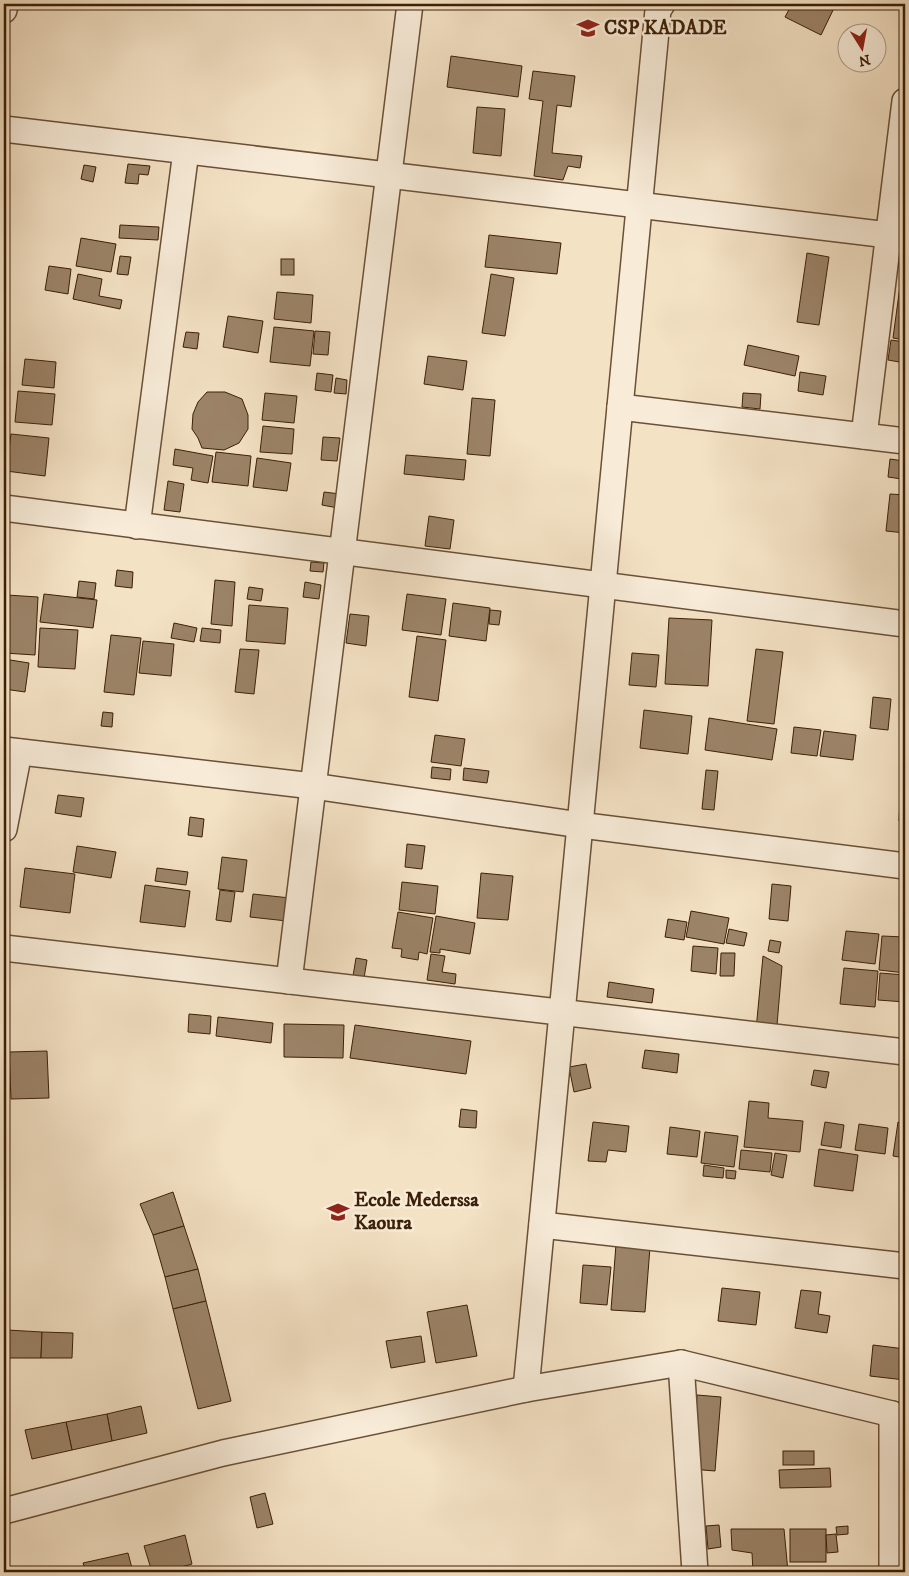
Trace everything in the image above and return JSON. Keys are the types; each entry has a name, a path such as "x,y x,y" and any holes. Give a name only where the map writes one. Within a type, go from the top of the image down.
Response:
{"street":[{"path":"4,10 5,4"},
{"path":"289,981 410,4"},
{"path":"526,1389 658,10 662,4"},
{"path":"864,436 897,236 905,101"},
{"path":"4,129 897,236"},
{"path":"136,526 186,151"},
{"path":"620,407 905,441"},
{"path":"4,508 905,624"},
{"path":"4,829 11,751 313,786 580,825 905,866"},
{"path":"4,948 905,1052"},
{"path":"542,1225 905,1266"},
{"path":"681,1363 696,1572"},
{"path":"4,1511 223,1453 526,1389 681,1363 899,1417 892,1572"}],"building":[{"path":"792,4 836,4 821,35 785,17"},
{"path":"451,56 522,66 518,97 447,87"},
{"path":"533,71 575,76 571,107 557,105 552,153 582,156 580,168 568,166 563,180 534,176 543,101 529,99"},
{"path":"477,107 505,109 501,156 473,153"},
{"path":"128,164 150,166 148,175 139,174 138,184 125,183"},
{"path":"84,165 96,167 93,182 81,179"},
{"path":"4,223 9,223 9,236 4,236"},
{"path":"120,225 159,227 158,240 119,238"},
{"path":"489,235 561,243 557,274 485,267"},
{"path":"81,238 116,244 111,272 76,266"},
{"path":"807,253 829,257 819,325 797,322"},
{"path":"120,256 131,257 128,275 117,274"},
{"path":"281,259 294,259 294,275 281,275"},
{"path":"49,266 71,269 68,294 45,290"},
{"path":"78,274 102,279 99,296 122,300 120,309 73,299"},
{"path":"491,274 514,278 505,336 482,333"},
{"path":"900,286 905,287 905,340 893,338"},
{"path":"277,292 313,295 311,323 274,319"},
{"path":"228,316 263,321 258,353 223,347"},
{"path":"274,327 314,331 310,366 270,362"},
{"path":"315,331 330,332 328,355 313,354"},
{"path":"186,332 199,333 197,349 183,347"},
{"path":"891,340 905,342 905,363 888,360"},
{"path":"748,345 799,356 795,376 744,365"},
{"path":"428,356 467,361 463,390 424,384"},
{"path":"25,359 56,362 54,388 22,385"},
{"path":"800,372 826,376 823,395 798,391"},
{"path":"317,373 333,375 331,392 315,390"},
{"path":"336,378 347,380 346,394 334,393"},
{"path":"18,391 55,394 52,425 15,422"},
{"path":"207,392 225,392 242,399 248,415 248,429 239,443 224,450 202,448 192,429 193,414 198,402"},
{"path":"265,393 297,396 294,423 262,420"},
{"path":"743,393 761,394 760,409 742,407"},
{"path":"472,398 495,400 490,456 467,454"},
{"path":"263,426 294,429 292,454 260,452"},
{"path":"11,434 49,438 45,476 6,471"},
{"path":"323,437 340,438 337,461 321,460"},
{"path":"175,449 213,456 208,483 191,480 193,468 173,465"},
{"path":"216,452 251,456 248,486 212,482"},
{"path":"406,455 466,460 464,480 404,474"},
{"path":"257,458 291,463 287,491 253,487"},
{"path":"890,459 904,461 902,479 888,477"},
{"path":"168,481 184,484 180,512 164,510"},
{"path":"324,492 340,494 338,508 322,505"},
{"path":"890,494 905,495 905,533 886,531"},
{"path":"429,516 454,520 450,549 425,546"},
{"path":"311,562 324,563 323,572 310,571"},
{"path":"117,570 133,572 132,588 115,586"},
{"path":"215,580 235,582 232,626 211,624"},
{"path":"79,581 96,583 94,599 77,597"},
{"path":"305,582 321,585 319,599 303,597"},
{"path":"249,587 263,589 261,601 247,599"},
{"path":"44,594 97,600 93,628 40,622"},
{"path":"407,594 446,599 441,635 402,630"},
{"path":"7,595 38,597 35,655 4,653"},
{"path":"453,603 490,608 486,641 449,636"},
{"path":"249,605 288,608 285,644 246,641"},
{"path":"490,610 501,611 499,625 489,624"},
{"path":"350,614 369,616 366,646 346,643"},
{"path":"669,618 712,620 708,686 665,684"},
{"path":"174,623 197,628 194,642 171,638"},
{"path":"40,628 78,630 75,669 38,667"},
{"path":"202,628 221,630 220,643 200,641"},
{"path":"111,635 141,638 134,695 104,692"},
{"path":"417,636 446,640 438,701 409,697"},
{"path":"143,641 174,644 171,676 139,673"},
{"path":"240,649 259,650 254,694 235,692"},
{"path":"756,649 783,652 774,724 747,721"},
{"path":"632,653 659,655 656,687 629,685"},
{"path":"4,659 29,663 25,692 4,689"},
{"path":"873,697 891,699 888,730 870,728"},
{"path":"644,710 692,716 688,754 640,748"},
{"path":"103,712 113,713 112,727 101,726"},
{"path":"709,718 777,729 772,760 705,750"},
{"path":"794,727 821,730 817,756 791,753"},
{"path":"824,731 856,735 853,760 820,756"},
{"path":"435,735 465,739 461,766 431,762"},
{"path":"432,767 451,769 450,780 431,778"},
{"path":"464,768 489,771 487,783 463,780"},
{"path":"706,770 718,771 714,810 702,809"},
{"path":"901,783 905,783 905,822 899,821"},
{"path":"58,795 84,798 81,817 55,813"},
{"path":"190,817 204,819 202,837 188,835"},
{"path":"407,844 425,846 422,869 405,867"},
{"path":"77,846 116,852 111,878 73,872"},
{"path":"222,857 247,860 243,892 218,889"},
{"path":"25,868 75,874 70,913 20,907"},
{"path":"157,868 188,872 186,885 155,881"},
{"path":"481,873 513,876 508,920 477,918"},
{"path":"402,882 438,886 435,914 399,910"},
{"path":"772,884 791,886 788,921 769,919"},
{"path":"145,885 190,891 185,927 140,922"},
{"path":"220,890 235,892 231,922 216,920"},
{"path":"253,894 290,898 287,921 250,917"},
{"path":"691,911 729,918 724,944 686,937"},
{"path":"398,912 433,918 427,954 419,952 418,960 401,957 402,949 392,948"},
{"path":"436,916 475,923 470,954 440,949 440,953 430,952"},
{"path":"668,919 687,922 684,940 665,937"},
{"path":"729,929 747,933 744,946 726,943"},
{"path":"846,931 879,934 875,964 842,960"},
{"path":"882,936 905,937 905,973 879,970"},
{"path":"770,940 781,942 779,953 768,951"},
{"path":"693,946 718,948 716,974 691,971"},
{"path":"721,953 735,953 734,976 720,976"},
{"path":"431,954 445,956 442,972 456,974 455,984 427,980"},
{"path":"763,956 782,966 777,1025 756,1030"},
{"path":"356,958 367,960 364,978 353,976"},
{"path":"844,968 878,971 875,1007 840,1004"},
{"path":"880,973 905,975 905,1002 878,1000"},
{"path":"609,982 654,989 652,1003 607,997"},
{"path":"189,1014 211,1016 210,1034 188,1032"},
{"path":"218,1017 273,1023 271,1043 216,1036"},
{"path":"284,1024 344,1025 343,1058 284,1057"},
{"path":"355,1025 471,1041 466,1074 350,1058"},
{"path":"645,1050 679,1054 677,1073 642,1068"},
{"path":"47,1051 49,1098 11,1099 9,1052"},
{"path":"586,1064 591,1088 574,1092 569,1067"},
{"path":"814,1070 829,1072 826,1088 811,1085"},
{"path":"749,1101 769,1103 768,1118 803,1121 800,1152 744,1147"},
{"path":"461,1109 477,1111 476,1128 459,1127"},
{"path":"593,1122 629,1126 626,1152 608,1150 606,1162 588,1161"},
{"path":"825,1122 844,1125 841,1148 821,1145"},
{"path":"898,1122 905,1124 905,1158 893,1156"},
{"path":"859,1124 888,1128 885,1154 855,1150"},
{"path":"670,1127 700,1131 697,1157 667,1154"},
{"path":"705,1132 738,1136 734,1167 701,1163"},
{"path":"819,1149 858,1155 853,1191 814,1186"},
{"path":"741,1150 772,1153 770,1172 739,1169"},
{"path":"775,1153 787,1155 783,1178 771,1175"},
{"path":"704,1165 724,1168 723,1178 703,1176"},
{"path":"726,1170 736,1171 735,1179 726,1178"},
{"path":"173,1192 184,1226 153,1235 140,1204"},
{"path":"184,1226 198,1269 165,1277 153,1235"},
{"path":"616,1244 650,1247 645,1312 611,1310"},
{"path":"583,1265 611,1267 607,1305 580,1303"},
{"path":"198,1269 206,1301 173,1309 165,1277"},
{"path":"722,1288 760,1292 756,1325 718,1321"},
{"path":"801,1290 821,1292 818,1314 830,1316 827,1333 795,1328"},
{"path":"206,1301 231,1401 198,1409 173,1309"},
{"path":"467,1305 477,1356 436,1363 427,1312"},
{"path":"4,1330 7,1330 7,1358 4,1358"},
{"path":"7,1330 42,1332 41,1358 7,1358"},
{"path":"42,1332 73,1333 72,1358 41,1358"},
{"path":"421,1336 425,1362 391,1368 386,1341"},
{"path":"873,1345 905,1349 905,1380 870,1376"},
{"path":"697,1395 721,1397 715,1471 691,1469"},
{"path":"141,1406 147,1433 112,1441 107,1414"},
{"path":"107,1414 112,1441 72,1450 66,1422"},
{"path":"66,1422 72,1450 32,1459 25,1430"},
{"path":"783,1451 814,1451 814,1465 783,1465"},
{"path":"830,1468 831,1487 780,1488 779,1470"},
{"path":"265,1493 273,1524 257,1528 250,1497"},
{"path":"719,1525 721,1547 708,1549 706,1526"},
{"path":"848,1526 848,1534 837,1535 836,1527"},
{"path":"731,1529 784,1529 788,1572 753,1572 752,1553 732,1550"},
{"path":"790,1529 826,1529 826,1562 790,1562"},
{"path":"836,1534 838,1552 827,1553 826,1535"},
{"path":"185,1535 192,1564 164,1572 152,1572 144,1546"},
{"path":"128,1553 133,1572 86,1572 83,1563"},
{"path":"52,1567 53,1572 27,1572"}],"place":[{"name":"CSP KADADE","path":"588,28"},
{"name":"Ecole Mederssa Kaoura","path":"338,1212"}]}
